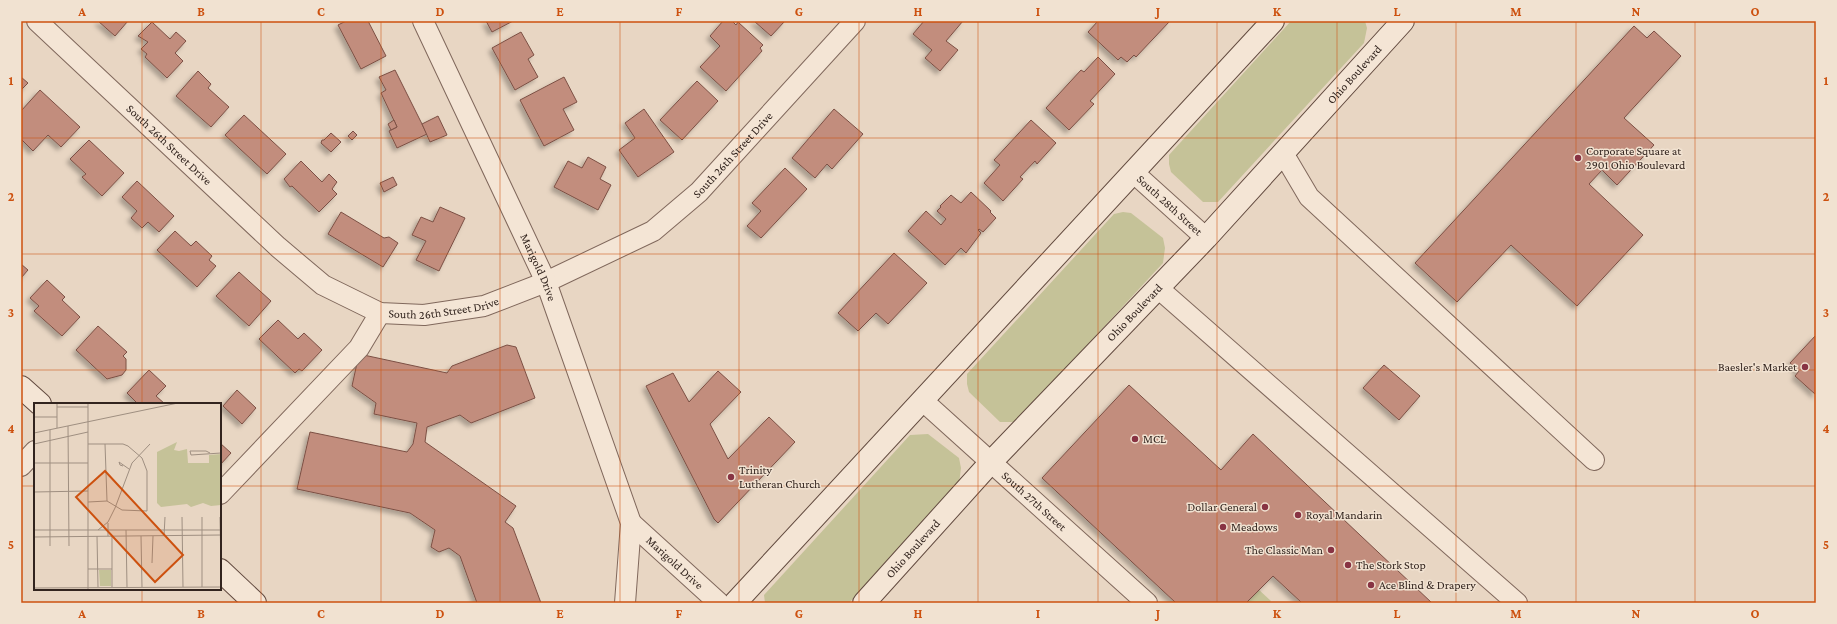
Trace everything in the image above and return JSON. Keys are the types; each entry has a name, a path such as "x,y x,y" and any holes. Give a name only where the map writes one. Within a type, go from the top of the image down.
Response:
{"street":[{"name":"South 26th Street Drive","path":"37,21 278,246 323,285 380,313 424,315 484,306 546,282 653,231 700,192 855,21"},
{"name":"Marigold Drive","path":"423,21 546,282 631,523 625,603"},
{"path":"735,603 1273,21"},
{"name":"Ohio Boulevard","path":"864,603 991,462 1206,238 1404,21"},
{"path":"1284,153 1309,197 1594,460"},
{"name":"South 28th Street","path":"1134,173 1206,238"},
{"path":"1158,288 1517,603"},
{"path":"221,493 359,348 380,313"},
{"path":"21,387 39,403"},
{"name":"South 27th Street","path":"922,400 1147,603"},
{"path":"21,466 34,452"},
{"name":"Marigold Drive","path":"631,523 718,603"},
{"path":"221,571 255,603"}],"shaded area":[{"path":"1291,21 1365,21 1367,28 1364,43 1218,202 1203,202 1171,172 1169,155"},
{"path":"1123,212 1131,213 1163,238 1165,248 1163,263 1016,422 1000,422 969,392 967,374 1114,214"},
{"path":"928,434 959,458 961,468 959,484 849,603 765,603 764,595 910,435"},
{"path":"1258,589 1271,601 1269,603 1246,603"}],"building":[{"path":"98,21 128,21 115,36"},
{"path":"346,21 368,21 386,56 361,69 338,25"},
{"path":"486,21 513,21 492,32"},
{"path":"723,21 732,21 736,25 738,22 763,45 760,48 762,51 726,91 700,67 720,46 710,36"},
{"path":"754,21 785,21 771,36"},
{"path":"924,21 963,21 946,41 958,50 940,71 925,58 932,50 913,34"},
{"path":"1098,21 1170,21 1136,57 1134,55 1127,62 1121,57 1118,60 1088,32"},
{"path":"152,22 170,39 176,32 186,41 175,53 183,61 167,78 145,57 147,54 141,49 148,42 138,36"},
{"name":"Corporate Square at 2901 Ohio Boulevard","path":"1634,26 1647,38 1654,31 1681,56 1624,118 1654,145 1617,185 1602,170 1589,184 1643,235 1577,306 1511,245 1457,302 1415,263"},
{"path":"521,32 534,55 528,59 538,77 515,90 492,48"},
{"path":"1098,57 1115,74 1090,101 1094,104 1069,130 1046,108 1081,70 1084,72"},
{"path":"395,70 427,134 397,148 389,131 397,127 381,93 386,90 379,77"},
{"path":"198,71 211,84 208,88 229,107 211,127 176,96"},
{"path":"21,77 28,83 21,90"},
{"path":"564,77 577,102 563,109 574,130 544,146 520,100"},
{"path":"697,81 718,101 682,140 660,120"},
{"path":"40,90 80,127 61,147 48,135 33,151 21,139 21,111"},
{"path":"644,109 674,152 638,177 619,150 635,138 625,123"},
{"path":"834,109 863,134 832,169 827,164 815,178 792,158"},
{"path":"244,115 286,154 267,174 225,135"},
{"path":"438,116 447,135 430,142 422,124"},
{"path":"394,120 397,127 391,130 388,124"},
{"path":"1031,120 1056,143 1037,164 1035,161 1020,177 1023,179 1003,201 984,183 1000,165 994,160"},
{"path":"353,131 357,135 352,140 348,136"},
{"path":"331,133 341,142 331,152 321,143 322,140 324,140"},
{"path":"89,140 124,173 102,196 82,177 86,174 70,159"},
{"path":"588,157 606,167 600,179 611,185 598,210 554,187 568,161 582,168"},
{"path":"301,161 322,182 329,174 337,182 332,189 337,194 319,212 292,186 290,187 284,179"},
{"path":"785,168 807,189 761,238 747,226 761,211 752,203"},
{"path":"393,177 397,185 384,192 380,183"},
{"path":"137,181 174,216 159,232 148,222 142,228 131,218 137,211 122,197"},
{"path":"971,192 991,211 990,212 996,218 983,232 979,229 978,230 981,233 966,253 961,248 945,265 908,231 926,211 941,225 946,219 937,211 941,207 940,206 951,195 961,203"},
{"path":"440,207 465,218 439,271 416,260 426,241 412,235 421,217 433,222"},
{"path":"341,212 384,238 389,237 398,243 383,267 328,234"},
{"path":"175,231 191,246 196,241 212,256 209,260 216,266 197,287 157,250"},
{"path":"894,253 927,283 888,324 876,313 858,331 838,313"},
{"path":"21,264 28,270 21,278"},
{"path":"239,272 271,301 249,326 216,296"},
{"path":"47,280 65,297 62,300 80,317 62,336 34,311 39,306 30,298"},
{"path":"278,320 298,339 304,333 322,350 302,371 299,369 295,373 259,339"},
{"path":"98,326 127,352 123,356 126,359 126,370 122,375 107,379 76,350"},
{"name":"Baesler's Market","path":"1816,335 1816,395 1795,376 1799,371 1790,363"},
{"path":"507,345 516,347 535,398 471,423 460,415 427,427 425,442 516,506 505,522 513,528 541,603 477,603 460,556 449,548 439,552 431,547 435,530 410,513 297,489 310,432 407,452 413,444 417,423 374,414 376,403 352,386 359,354 447,373 452,366"},
{"path":"1384,365 1420,396 1399,420 1363,388"},
{"path":"149,370 166,386 156,396 164,403 135,403 136,402 127,393"},
{"path":"718,371 741,392 710,424 728,459 769,417 795,442 718,523 714,519 646,386 673,373 689,402"},
{"name":"Meadows","path":"1129,385 1221,470 1253,434 1432,603 1302,603 1273,576 1246,603 1176,603 1042,478"},
{"path":"237,390 256,408 242,424 223,406"},
{"path":"221,444 231,453 221,464"}],"place":[{"name":"Corporate Square at 2901 Ohio Boulevard","path":"1578,158"},
{"name":"Baesler's Market","path":"1805,367"},
{"name":"MCL","path":"1135,439"},
{"name":"Trinity Lutheran Church","path":"731,477"},
{"name":"Dollar General","path":"1265,507"},
{"name":"Royal Mandarin","path":"1298,515"},
{"name":"Meadows","path":"1223,527"},
{"name":"The Classic Man","path":"1331,550"},
{"name":"The Stork Stop","path":"1348,565"},
{"name":"Ace Blind & Drapery","path":"1371,585"}]}
